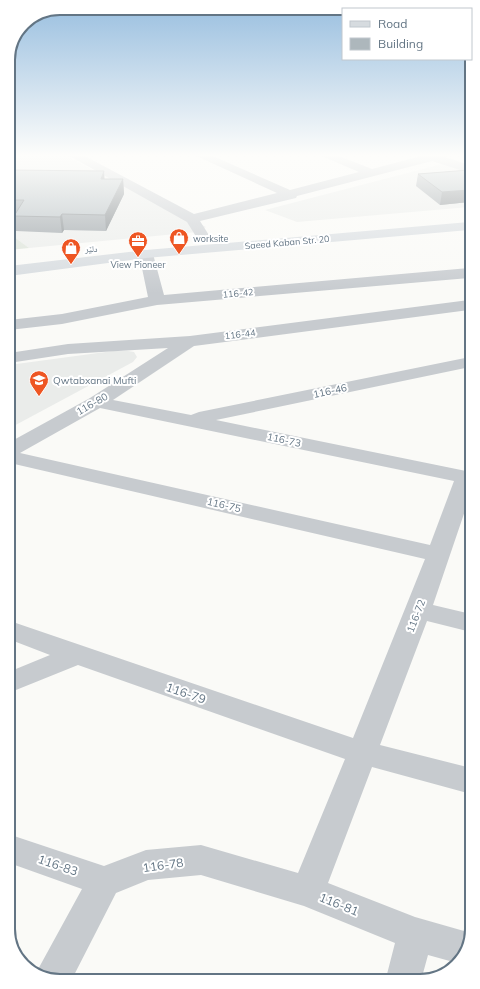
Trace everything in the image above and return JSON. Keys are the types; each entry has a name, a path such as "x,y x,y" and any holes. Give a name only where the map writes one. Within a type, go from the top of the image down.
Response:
{"main road":[{"name":"Saeed Kaban Str. 20","path":"15,270 465,215"},
{"name":"Saeed Kaban Str. 20","path":"15,257 205,240 275,238 465,226"}],"street":[{"path":"157,200 192,219 205,240"},
{"path":"192,219 270,200"},
{"path":"146,254 157,300"},
{"name":"116-42","path":"15,324 62,319 157,300 465,274"},
{"name":"116-44","path":"15,357 68,349 190,341 465,306"},
{"path":"62,319 68,349"},
{"name":"116-80","path":"15,447 97,402 190,341"},
{"name":"116-46","path":"190,420 465,363"},
{"name":"116-73","path":"97,402 465,476"},
{"name":"116-75","path":"15,458 438,554"},
{"name":"116-72","path":"363,753 438,554 465,487"},
{"path":"418,610 465,622"},
{"name":"116-79","path":"15,632 77,655 363,753 465,779"},
{"path":"15,680 77,655"},
{"name":"116-81","path":"363,753 341,802 308,891 414,934 461,947"},
{"name":"116-83","path":"15,850 104,882"},
{"name":"116-78","path":"104,882 146,865 201,860 308,891"},
{"path":"55,974 104,882"},
{"path":"405,974 414,934"}],"shaded area":[{"path":"15,200 153,200 206,227 197,232 29,248 15,238"},
{"path":"303,200 465,200 465,207 297,222 265,210"},
{"path":"15,238 29,248 15,249"},
{"name":"Qwtabxanai Mufti","path":"113,351 134,352 137,357 133,362 15,425 15,364"}],"building":[{"path":"24,200 112,200 105,215 62,214 60,217 15,216"}],"place":[{"name":"worksite","path":"179,255"},
{"name":"View Pioneer","path":"138,258"},
{"name":"دلێر","path":"71,265"},
{"name":"Qwtabxanai Mufti","path":"39,397"}]}
